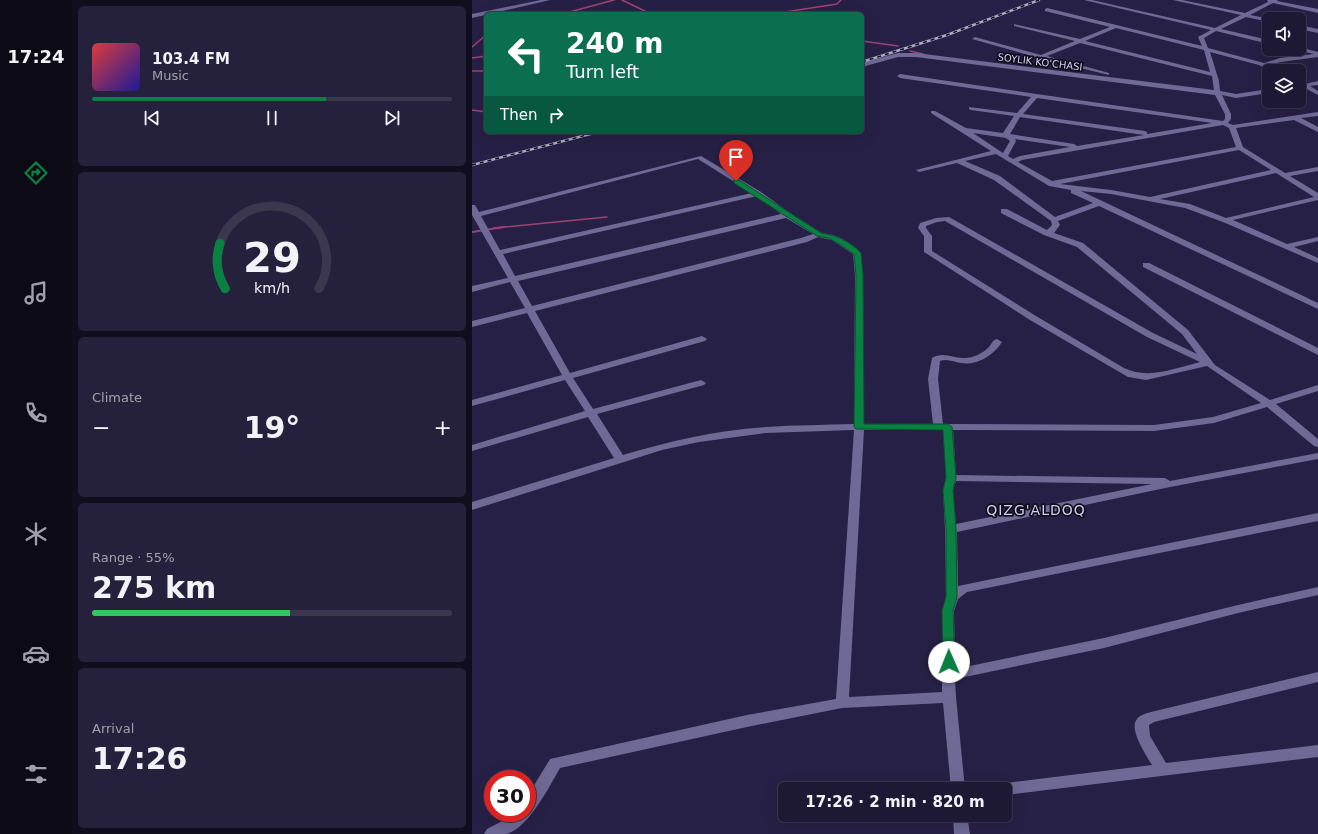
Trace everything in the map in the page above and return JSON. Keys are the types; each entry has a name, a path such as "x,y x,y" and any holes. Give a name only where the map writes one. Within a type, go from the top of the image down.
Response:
{"street":[{"path":"491,12 548,0"},
{"path":"1086,0 1262,40"},
{"path":"1175,0 1262,18"},
{"path":"1262,0 1274,1 1318,11"},
{"path":"1013,162 1020,158 1224,123 1228,119 1228,114 1217,93 1214,75 1202,37 1215,29 1274,1"},
{"path":"1047,10 1206,49 1262,64"},
{"path":"472,16 484,13"},
{"path":"1016,25 1214,75"},
{"path":"1041,57 1115,27"},
{"path":"1306,29 1318,32"},
{"path":"975,39 1130,81 1236,96 1262,92"},
{"path":"1306,51 1318,54"},
{"path":"1267,64 1280,60 1318,54"},
{"name":"SOYLIK KO'CHASI","path":"864,64 898,55 916,55 1130,81"},
{"path":"900,76 1224,123 1232,127 1318,114"},
{"path":"1306,84 1318,83"},
{"path":"1306,88 1318,93"},
{"path":"1005,156 1013,140 1006,134 1018,115 1035,96"},
{"path":"971,108 1155,135"},
{"path":"933,112 998,151 1013,162 1052,184 1067,188 1111,192 1149,198 1187,206 1226,220 1318,261"},
{"path":"1296,118 1318,130"},
{"path":"1232,127 1240,148 1318,197"},
{"path":"964,130 1082,148"},
{"path":"1052,184 1240,148"},
{"path":"919,170 998,151"},
{"path":"620,459 568,377 531,309 512,279 474,211 699,157 758,194 786,215 819,234 830,236 844,243 857,253 859,275 859,427 842,703"},
{"path":"959,161 997,178 1054,220 1056,225 1053,230 1047,233"},
{"path":"1149,198 1280,173 1318,169"},
{"path":"1067,188 1318,306"},
{"path":"498,253 758,194"},
{"path":"1226,220 1318,197"},
{"path":"1054,220 1099,203"},
{"path":"1004,211 1047,233 1080,245 1185,332 1212,367 1268,403 1318,444"},
{"path":"472,289 786,215"},
{"path":"946,219 952,221 1150,335 1209,363 1146,377 1131,375 1033,318 928,252 928,236 922,228 923,225 936,220 946,219"},
{"path":"472,324 804,240 819,234"},
{"path":"1285,247 1318,239"},
{"path":"1146,265 1318,352"},
{"path":"472,403 702,339"},
{"path":"957,782 949,696 948,611 952,597 951,529 948,490 951,478 943,427 933,379 935,360 940,357 970,360 987,353 997,342"},
{"path":"472,448 590,413 701,383"},
{"path":"472,506 620,459 699,439 765,430 859,427 1154,428 1214,420 1318,388"},
{"path":"951,529 1318,456"},
{"path":"951,478 1182,482"},
{"path":"952,597 962,588 1318,517"},
{"path":"949,675 1104,643 1238,609 1318,591"},
{"path":"1162,770 1142,729 1142,722 1151,717 1318,677"},
{"path":"536,796 554,763 747,720 842,703 949,696"},
{"path":"1012,788 1318,751"},
{"path":"492,834 515,822"},
{"path":"961,822 962,834"}],"waterway":[{"path":"569,12 614,0"},
{"path":"622,0 647,12"},
{"path":"785,12 837,4 841,0"},
{"path":"472,47 484,37"},
{"path":"864,41 898,46"},
{"path":"910,51 923,54"},
{"path":"472,58 484,56"},
{"path":"472,71 484,71"},
{"path":"472,110 484,112"},
{"path":"504,227 607,217"},
{"path":"472,232 504,227"},
{"path":"494,228 504,227"}],"railway":[{"path":"864,61 947,35 1039,0"},
{"path":"472,165 590,134"}],"district":[{"name":"QIZG'ALDOQ","path":"1036,510"}],"route":[{"path":"736,181 758,194 786,215 819,234 830,236 844,243 857,253 859,275 859,427 948,427 951,478 948,490 951,529 952,597 949,603 948,611 949,662"}]}
